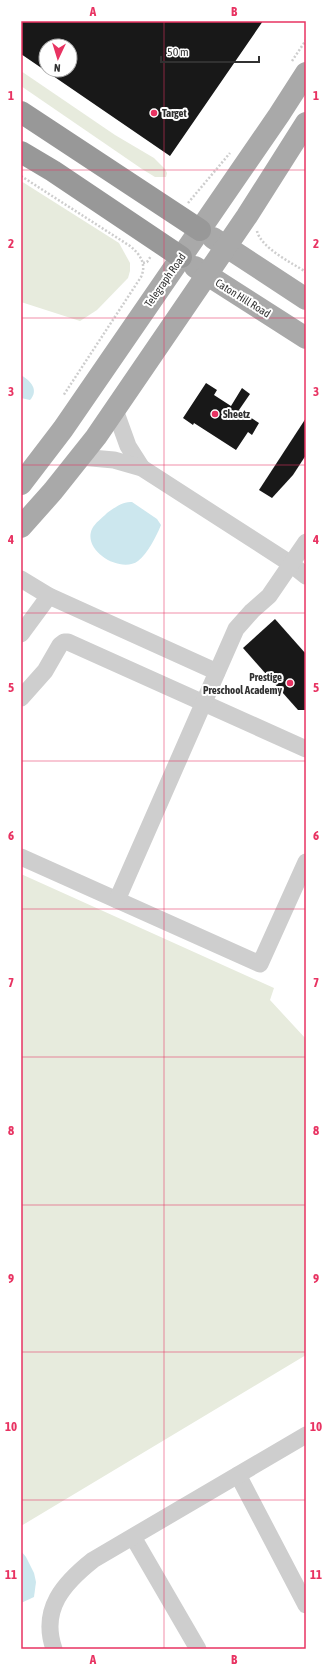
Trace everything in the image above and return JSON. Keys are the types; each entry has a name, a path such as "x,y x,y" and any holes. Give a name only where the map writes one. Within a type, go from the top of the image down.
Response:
{"highway":[{"path":"21,112 200,230"},
{"path":"21,152 53,171 181,257"}],"main road":[{"name":"Telegraph Road","path":"21,484 28,466 63,429 279,115 298,69"},
{"path":"21,527 80,458 115,410 226,247 306,123"},
{"path":"200,230 306,299"},
{"name":"Caton Hill Road","path":"181,257 306,338"}],"street":[{"path":"115,410 126,442 142,468"},
{"path":"80,458 114,460 142,468 291,564 306,576"},
{"path":"117,900 236,629 252,611 269,596 306,542"},
{"path":"21,579 49,596 217,672"},
{"path":"21,634 49,596"},
{"path":"21,698 45,671 60,645 64,642 76,645 306,749"},
{"path":"21,857 260,964 306,862"},
{"path":"54,1649 50,1632 51,1618 55,1603 61,1590 77,1572 93,1560 306,1435"},
{"path":"238,1475 306,1605"},
{"path":"133,1537 198,1649"}],"path":[{"path":"298,69 306,40"},
{"path":"188,203 234,149"},
{"path":"21,176 130,246 139,254 143,263 141,277 62,398"},
{"path":"199,190 202,193"},
{"path":"258,226 260,238 265,245 306,272"},
{"path":"143,263 147,262"}],"shaded area":[{"path":"21,71 115,135 154,158 165,169 167,173 166,177 155,177 142,169 21,86"},
{"path":"21,181 119,243 130,263 128,278 97,310 80,321 21,302"},
{"path":"21,874 274,988 270,1000 306,1039 306,1355 21,1526"}],"water":[{"path":"21,375 33,386 34,393 30,400 21,398"},
{"path":"132,502 157,519 161,525 157,535 142,558 131,564 122,565 105,558 98,552 90,537 93,527 107,513 122,504"},
{"path":"21,1551 26,1557 34,1573 36,1582 34,1597 21,1603"}],"building":[{"name":"Target","path":"21,21 263,21 170,156 56,78 78,78 78,38 38,38 38,66 21,54"},
{"name":"Sheetz","path":"206,383 217,390 214,395 231,406 242,388 250,394 239,410 259,423 252,435 248,432 236,450 194,423 193,425 183,418"},
{"path":"306,418 306,455 293,475 272,498 259,490"},
{"name":"Prestige Preschool Academy","path":"275,619 306,654 306,710 298,710 243,648"}],"place":[{"name":"Target","path":"154,113"},
{"name":"Sheetz","path":"215,414"},
{"name":"Prestige Preschool Academy","path":"290,683"}]}
